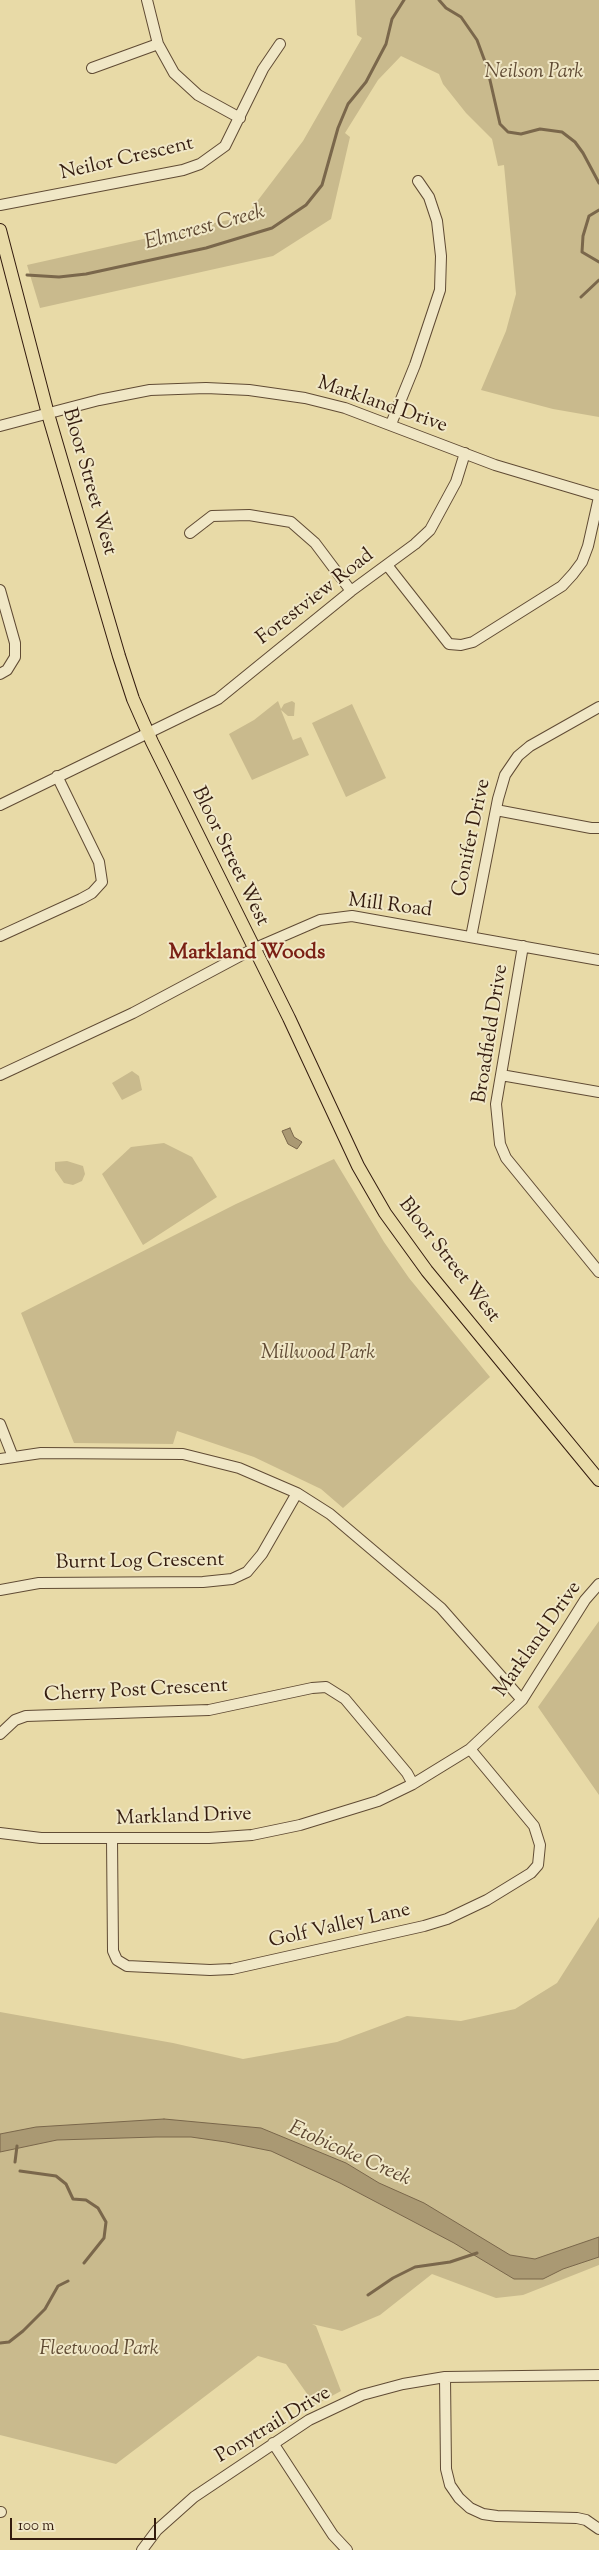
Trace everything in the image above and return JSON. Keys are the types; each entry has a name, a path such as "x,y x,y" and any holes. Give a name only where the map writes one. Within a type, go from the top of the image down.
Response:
{"main road":[{"name":"Bloor Street West","path":"0,230 48,414 132,699 253,949 289,1018 358,1166 385,1213 426,1271 599,1480"}],"street":[{"path":"147,0 158,44 169,66 198,95 240,118"},
{"path":"92,68 158,44"},
{"name":"Neilor Crescent","path":"0,205 183,170 200,164 225,146 263,70 280,44"},
{"path":"392,424 415,365 440,290 441,256 437,221 429,197 418,181"},
{"name":"Markland Drive","path":"0,426 99,400 150,390 206,388 305,398 345,408 511,470 599,496"},
{"name":"Forestview Road","path":"0,805 218,699 352,591 416,544 430,530 456,482 465,453"},
{"path":"387,565 449,644 461,645 473,642 562,586 573,574 582,562 588,546 599,496"},
{"path":"190,533 212,516 249,515 291,522 315,543 352,591"},
{"path":"0,590 16,643 15,657 7,670 0,674"},
{"name":"Conifer Drive","path":"471,937 496,810 505,775 518,756 530,746 599,707"},
{"path":"0,936 82,899 92,893 102,882 99,862 57,776"},
{"path":"496,810 599,828"},
{"name":"Mill Road","path":"0,1075 132,1013 253,949 320,920 352,916 599,960"},
{"name":"Broadfield Drive","path":"523,946 496,1104 496,1120 500,1144 506,1158 599,1272"},
{"path":"502,1075 518,1080 599,1092"},
{"path":"0,1424 13,1457"},
{"path":"0,1459 41,1453 183,1454 239,1468 297,1493 330,1514 441,1608 522,1700"},
{"name":"Burnt Log Crescent","path":"0,1590 40,1582 203,1582 232,1579 247,1572 262,1554 297,1493"},
{"name":"Markland Drive","path":"0,1833 42,1838 209,1838 252,1834 300,1825 378,1801 413,1784 470,1749 522,1700 586,1600 599,1584"},
{"name":"Cherry Post Crescent","path":"0,1734 15,1720 26,1716 209,1710 312,1688 326,1687 345,1699 407,1773 413,1784"},
{"name":"Golf Valley Lane","path":"112,1838 112,1951 117,1960 123,1965 210,1970 232,1969 408,1930 447,1919 488,1900 532,1873 538,1865 540,1845 534,1826 470,1749"},
{"name":"Ponytrail Drive","path":"142,2550 157,2530 175,2512 309,2420 362,2395 403,2384 445,2377 599,2375"},
{"path":"445,2377 446,2469 450,2485 458,2498 470,2508 483,2514 577,2518 586,2520 599,2528"},
{"path":"273,2443 333,2535 347,2550"}],"green space":[{"name":"Neilson Park","path":"355,0 599,0 599,417 553,409 481,390 506,331 516,294 504,165 498,166 492,139 466,113 443,84 439,74 401,56 378,80 345,133 350,137 331,219 273,256 40,308 27,265 246,216 303,141 362,38 357,35"},
{"path":"278,701 281,709 284,704 292,701 295,703 294,716 288,716 281,710 293,740 301,737 309,755 252,780 229,734 254,720"},
{"path":"352,704 386,778 346,797 312,723"},
{"path":"132,1071 139,1076 142,1090 122,1100 112,1083"},
{"path":"164,1143 192,1157 217,1197 143,1245 102,1174 131,1147"},
{"name":"Millwood Park","path":"334,1159 384,1242 409,1278 490,1377 343,1508 321,1489 254,1457 177,1431 173,1444 74,1443 21,1313 236,1204"},
{"path":"67,1161 83,1166 85,1174 82,1181 73,1185 64,1183 55,1170 55,1162"},
{"path":"599,1621 599,1795 538,1707"},
{"name":"Fleetwood Park","path":"599,1917 599,2265 523,2295 496,2298 432,2274 380,2315 342,2331 312,2324 316,2326 341,2391 315,2405 286,2364 258,2356 116,2464 0,2435 0,2012 173,2043 243,2059 337,2042 407,2016 461,2021 515,2009 557,1983"}],"shaded area":[{"path":"290,1128 294,1137 302,1142 297,1149 288,1144 282,1131"},
{"name":"Etobicoke Creek","path":"164,2119 261,2128 346,2163 379,2183 424,2203 510,2255 535,2259 599,2237 599,2257 563,2269 543,2279 514,2279 454,2243 340,2183 271,2151 226,2142 191,2137 57,2140 0,2152 0,2134 36,2127"}],"waterway":[{"name":"Elmcrest Creek","path":"27,275 59,277 86,274 206,248 272,228 306,205 322,185 338,128 348,104 366,82 386,44 392,19 404,0"},
{"name":"Elmcrest Creek","path":"439,0 446,8 461,17 477,40 487,67 500,124 508,132 521,134 540,129 562,132 575,142 583,153 599,183"},
{"name":"Elmcrest Creek","path":"599,210 589,216 583,236 582,252 599,262"},
{"path":"581,297 599,280"},
{"path":"15,2162 17,2146"},
{"path":"20,2171 56,2176 66,2184 73,2199 86,2200 98,2208 106,2222 104,2238 84,2263"},
{"path":"368,2295 393,2278 415,2267 450,2262 477,2253"},
{"path":"0,2343 9,2342 23,2331 45,2309 58,2286 68,2281"}],"district":[{"name":"Markland Woods","path":"247,954"}]}
